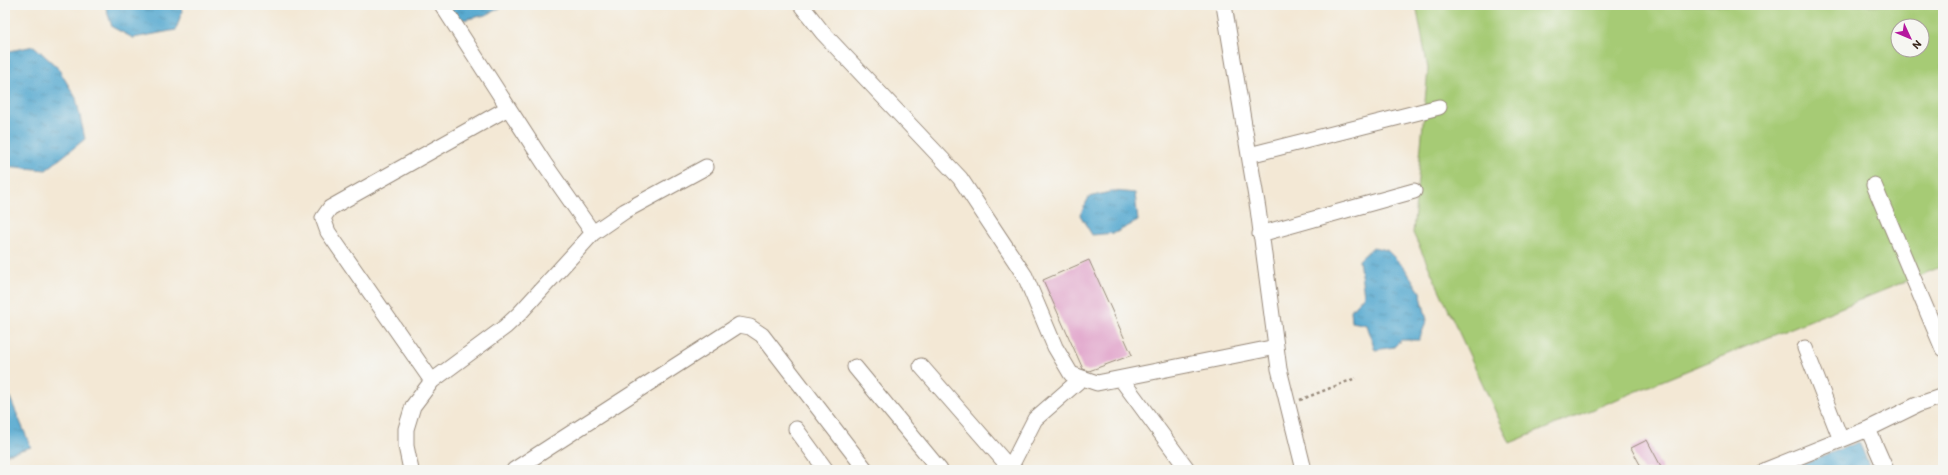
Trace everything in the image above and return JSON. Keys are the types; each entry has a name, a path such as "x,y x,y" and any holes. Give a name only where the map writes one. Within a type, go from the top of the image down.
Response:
{"street":[{"path":"442,5 508,108 593,233"},
{"path":"801,5 823,33 960,178 1026,276 1055,347 1071,374 1097,383 1276,347"},
{"path":"1224,5 1249,155 1279,370 1289,404 1304,470"},
{"path":"1249,155 1439,107"},
{"path":"432,381 328,232 323,218 330,208 508,108"},
{"path":"411,470 406,446 406,429 413,406 432,381 505,327 519,314 593,233 625,211 706,167"},
{"path":"1874,185 1943,349"},
{"path":"1260,234 1414,191"},
{"path":"514,470 738,325 750,327 762,335 866,470"},
{"path":"1805,348 1841,440"},
{"path":"921,366 1009,469 1035,419 1082,378"},
{"path":"855,367 940,470"},
{"path":"1120,379 1188,470"},
{"path":"1766,470 1868,429 1917,405 1943,396"},
{"path":"796,429 826,470"},
{"path":"1868,429 1886,470"}],"path":[{"path":"1289,404 1356,378"}],"green space":[{"path":"1416,5 1943,5 1943,266 1510,443 1413,233 1428,69"}],"water":[{"path":"105,5 180,5 182,11 176,30 133,38 112,27"},
{"path":"441,5 506,5 486,15 453,22"},
{"path":"34,46 58,68 76,98 85,139 46,170 5,166 5,52"},
{"path":"1114,191 1135,193 1138,221 1115,233 1092,235 1080,215 1089,197"},
{"path":"1373,247 1387,250 1404,267 1420,292 1427,320 1419,340 1401,340 1394,347 1375,350 1367,325 1352,322 1351,310 1364,295 1359,260"},
{"path":"5,386 31,447 5,455"},
{"path":"1859,442 1871,470 1787,470"}],"building":[{"path":"1089,260 1132,355 1089,371 1083,369 1043,280"},
{"path":"1647,440 1663,470 1643,470 1631,448"}]}
